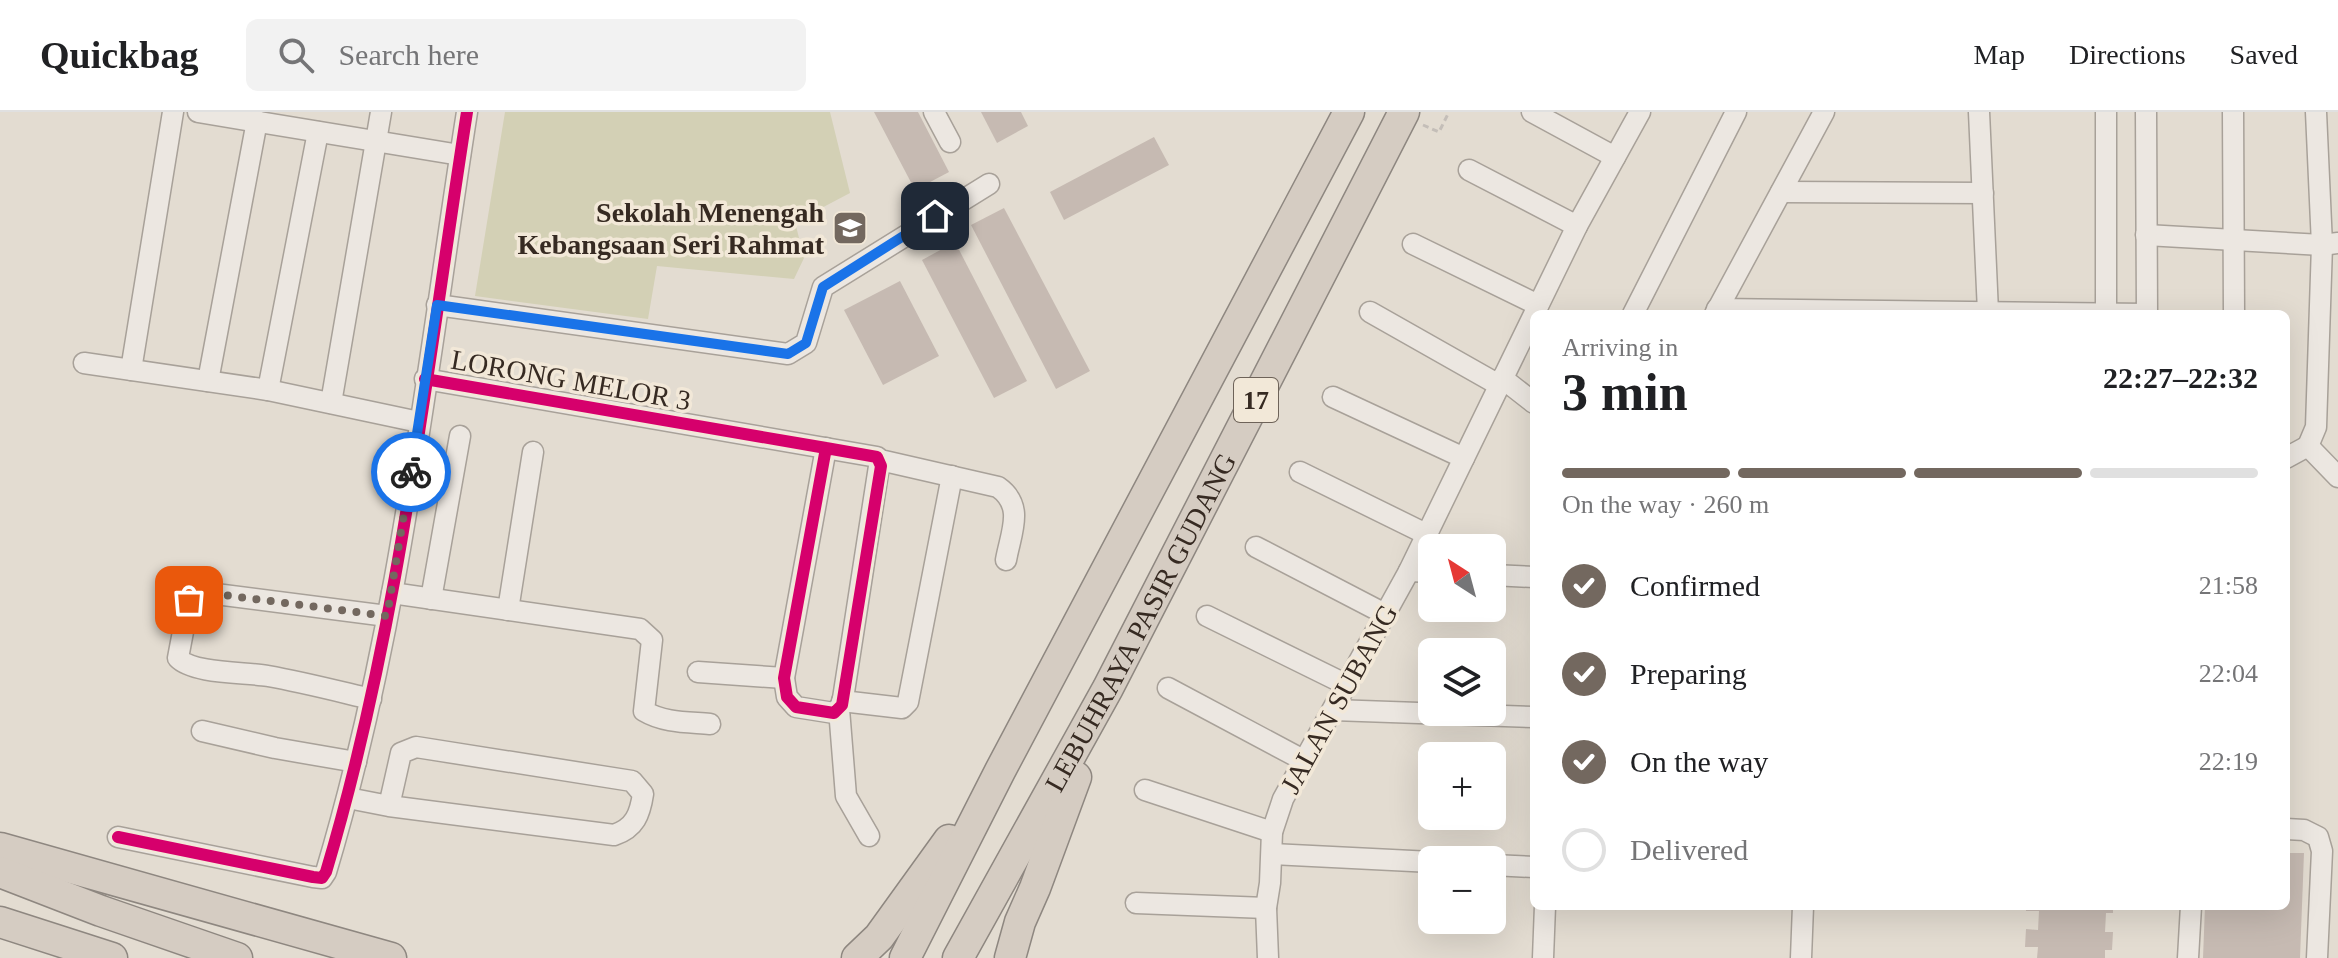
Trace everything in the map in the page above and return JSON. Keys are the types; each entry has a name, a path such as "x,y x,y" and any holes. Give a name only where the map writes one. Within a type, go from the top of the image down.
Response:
{"highway":[{"name":"LEBUHRAYA PASIR GUDANG","path":"905,958 1000,771 1349,112"},
{"name":"LEBUHRAYA PASIR GUDANG","path":"958,958 1108,688 1404,112"},
{"path":"981,958 1108,688"},
{"path":"1010,958 1020,922 1108,688"},
{"path":"857,958 879,937 1000,771"},
{"path":"0,850 367,958"},
{"path":"0,850 391,958"},
{"path":"0,872 237,958"},
{"path":"0,922 112,958"}],"street":[{"path":"131,370 173,112"},
{"path":"198,112 312,125 376,141 460,155"},
{"path":"331,403 381,112"},
{"path":"425,379 467,112"},
{"path":"934,112 950,142"},
{"path":"1532,112 1615,157"},
{"name":"JALAN SUBANG","path":"1536,310 1577,226 1640,112"},
{"path":"1635,310 1736,112"},
{"path":"1717,310 1824,112"},
{"path":"1979,112 1988,310"},
{"path":"2106,112 2106,310"},
{"path":"2146,112 2147,310"},
{"path":"2233,112 2234,310"},
{"path":"2290,456 2308,446 2316,427 2330,244 2316,112"},
{"path":"208,381 257,121"},
{"path":"268,390 312,125"},
{"path":"1469,170 1577,226"},
{"path":"437,305 788,354 806,343 823,287 989,184"},
{"path":"1781,192 1983,193"},
{"path":"2146,235 2330,244"},
{"path":"1413,244 1538,305"},
{"path":"1370,312 1530,400"},
{"name":"JALAN SUBANG","path":"1426,534 1530,322"},
{"path":"84,363 268,390 419,422"},
{"name":"LORONG MELOR 3","path":"118,837 322,878 348,798 371,699 392,593 425,379 877,457 998,487 1012,499 1015,514 1006,560"},
{"path":"1333,397 1464,458"},
{"path":"431,599 460,436"},
{"path":"2308,446 2338,477"},
{"path":"826,448 784,678 787,697 796,707 834,713 841,705"},
{"path":"508,610 533,452"},
{"path":"869,836 846,796 841,705 880,460"},
{"path":"1300,472 1426,534"},
{"path":"841,705 902,708 908,702 952,476"},
{"path":"1256,547 1385,614"},
{"name":"JALAN SUBANG","path":"1268,958 1266,908 1272,832 1283,799 1418,551"},
{"path":"1409,571 1418,571"},
{"path":"1506,576 1530,577"},
{"path":"371,699 265,675 225,672 184,663 178,658 189,600 193,593 200,592 387,616"},
{"path":"392,593 640,629 652,640 644,711 654,717 710,724"},
{"path":"1207,616 1347,685"},
{"path":"698,672 784,678"},
{"path":"1168,688 1305,761"},
{"path":"1333,710 1530,717"},
{"path":"202,731 356,762"},
{"path":"348,798 389,806 614,835 632,825 640,812 643,794 632,781 416,747 401,753 389,806"},
{"path":"1145,790 1272,832"},
{"path":"2290,829 2304,830 2318,837 2322,851 2317,958"},
{"path":"1272,854 1418,861"},
{"path":"1506,866 1530,867"},
{"path":"1136,903 1266,908"},
{"path":"1543,958 1545,910"},
{"path":"1801,958 1803,910"},
{"path":"2188,958 2191,910"}],"path":[{"path":"1439,132 1449,112"}],"shaded area":[{"path":"505,112 830,112 850,193 795,222 804,258 794,279 657,266 648,319 475,296"}],"building":[{"path":"874,112 918,112 949,172 915,190"},
{"path":"981,112 1021,112 1028,126 997,143"},
{"path":"1154,137 1169,165 1064,220 1050,192"},
{"path":"1004,208 1090,371 1056,389 971,225"},
{"path":"955,242 1027,381 994,398 922,260"},
{"path":"900,281 939,356 883,385 844,310"},
{"path":"2290,853 2304,853 2300,958 2203,958 2205,910 2290,910"},
{"path":"2113,910 2113,913 2106,913 2105,932 2113,932 2112,950 2105,950 2105,958 2037,958 2038,947 2025,947 2026,929 2038,930 2039,911 2026,911"}],"cycle path":[{"path":"118,837 313,877 322,878 326,872 352,779 393,590 467,112"},
{"path":"425,379 826,448 877,457 881,466 842,705 834,713 796,707 787,697 784,678 826,448"}],"way so far":[{"path":"189,600 193,593 200,592 387,616 411,472"}],"place":[{"name":"Sekolah Menengah Kebangsaan Seri Rahmat","path":"850,228"}],"route":[{"path":"411,472 437,305 788,354 806,343 819,292 829,281 935,216"}]}
